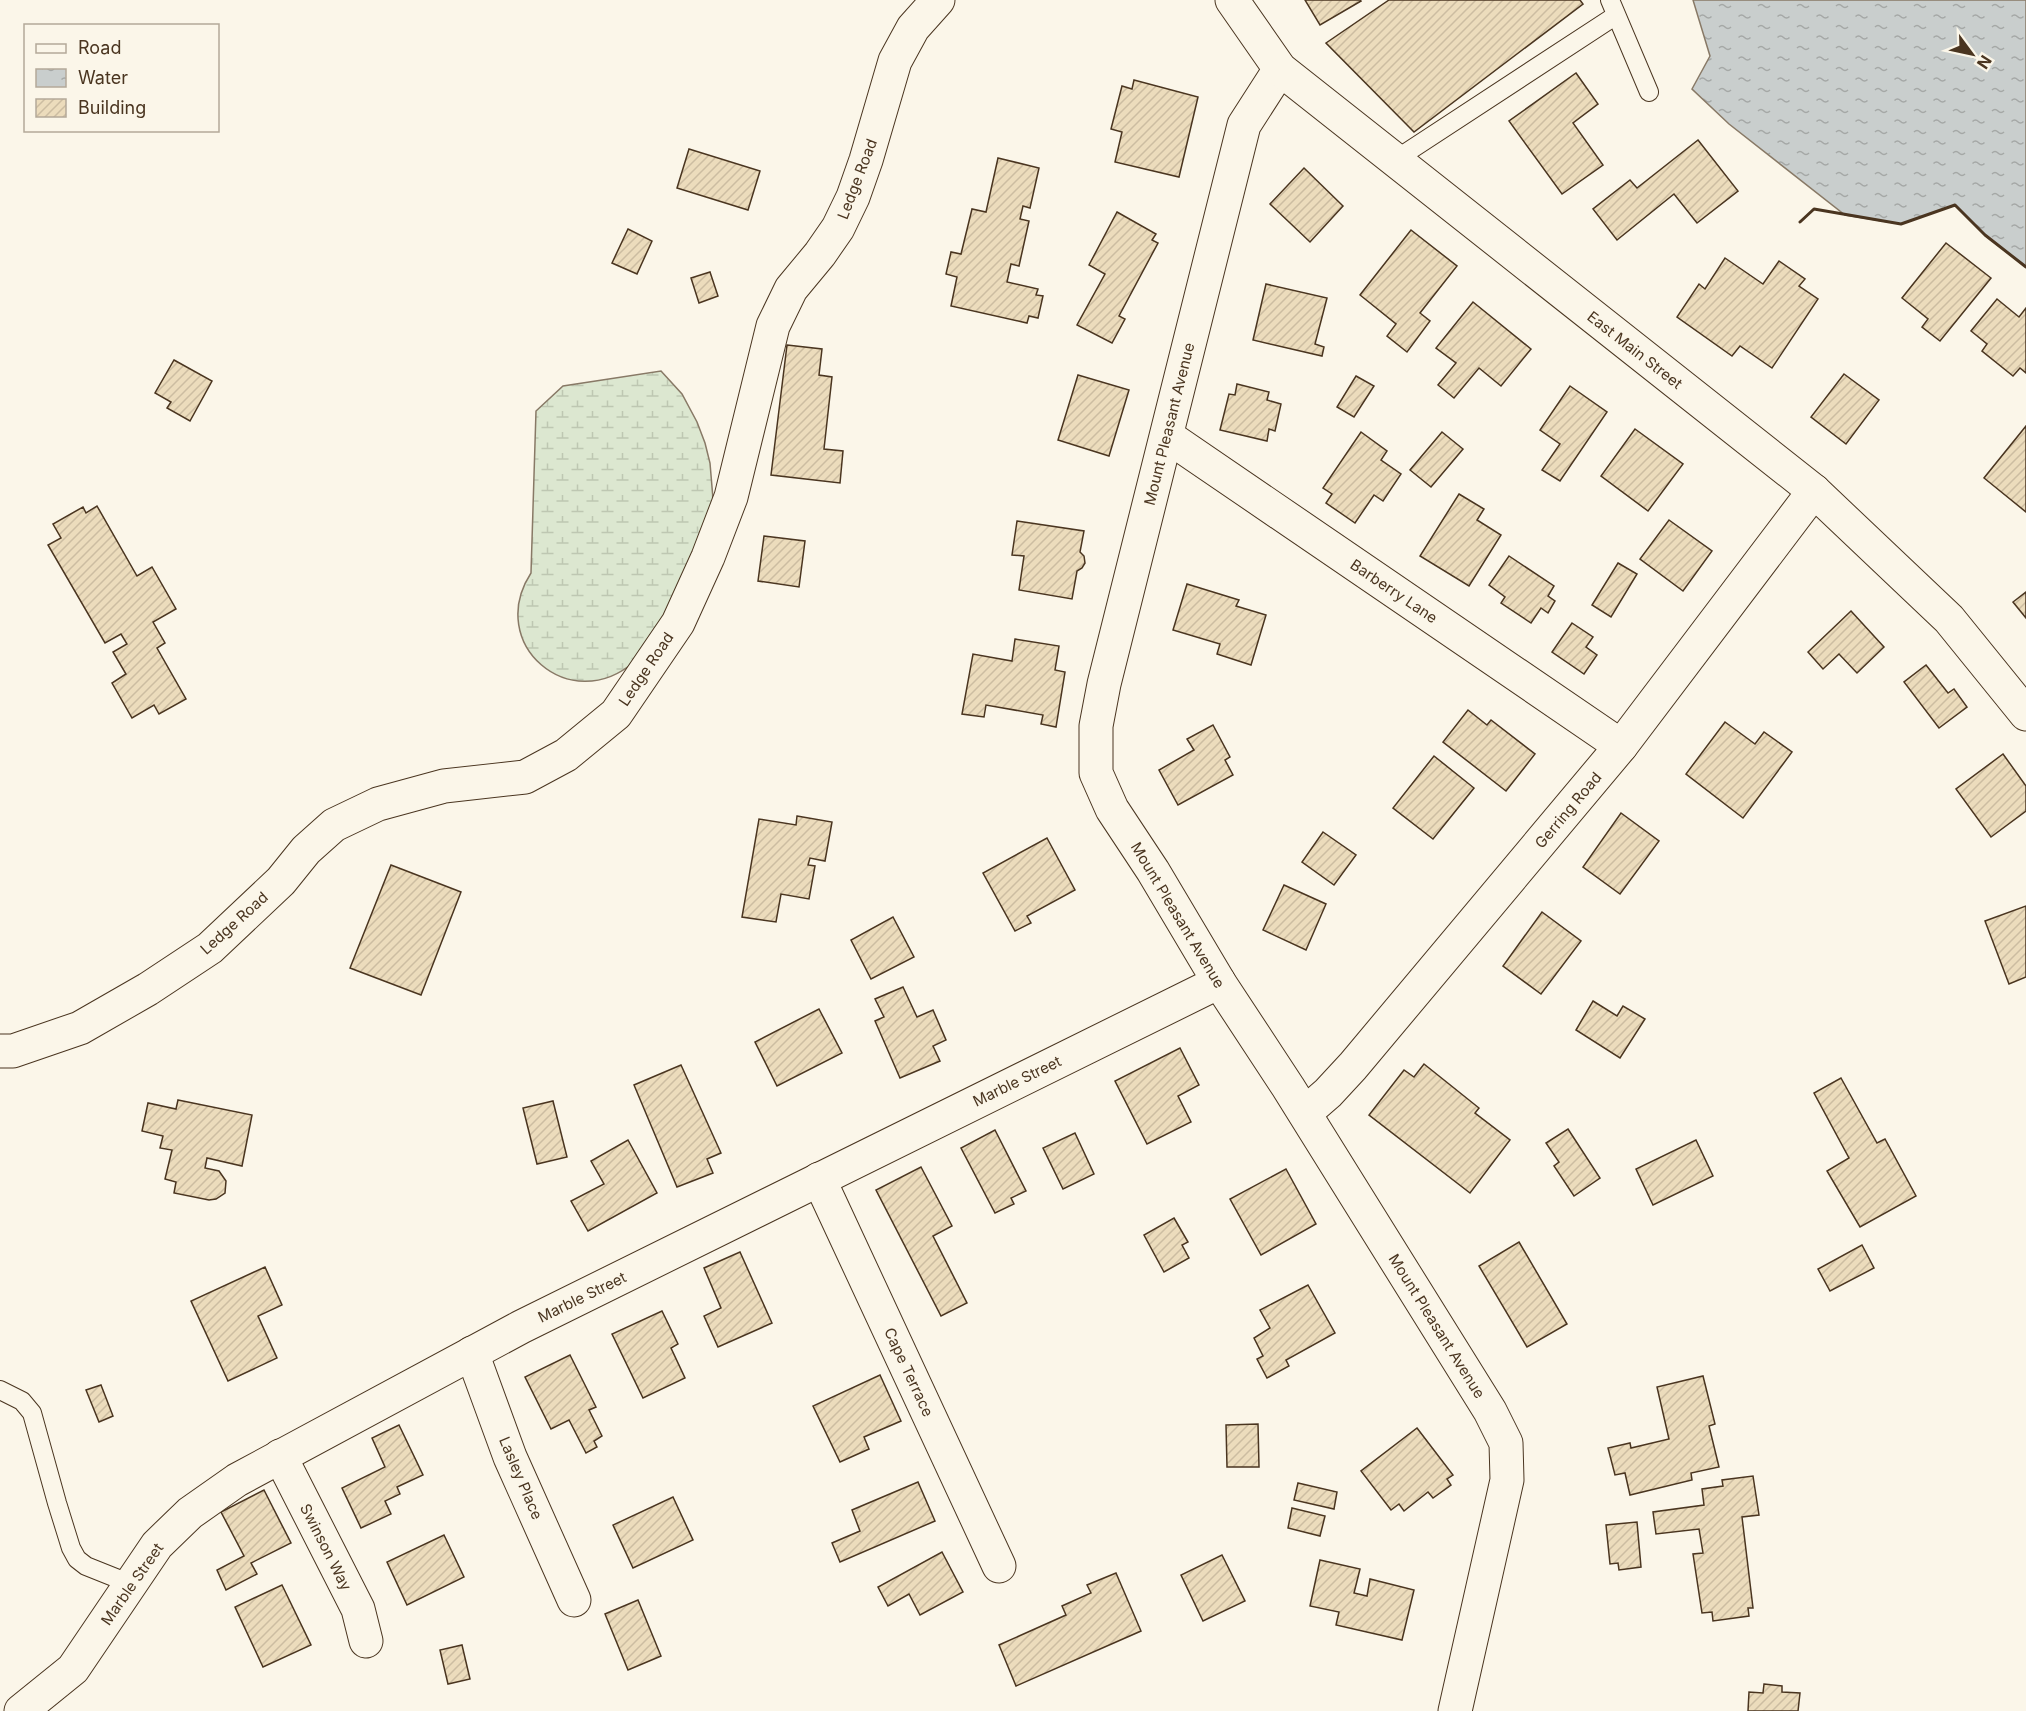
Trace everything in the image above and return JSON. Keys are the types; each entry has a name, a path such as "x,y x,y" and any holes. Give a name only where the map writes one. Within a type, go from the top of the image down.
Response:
{"street":[{"name":"Ledge Road","path":"0,1051 13,1051 80,1028 148,989 210,948 281,881 306,850 334,825 378,804 444,786 525,777 566,755 616,714 678,623 704,567 731,497 773,326 791,289 838,228 853,197 866,160 895,61 913,28 938,0"},
{"name":"East Main Street","path":"1232,0 1280,69 1814,491 1949,620 2026,714"},
{"name":"Mount Pleasant Avenue","path":"1280,69 1244,125 1104,684 1096,726 1096,773 1112,809 1153,871 1219,982 1305,1113 1490,1411 1506,1443 1507,1480 1455,1711"},
{"name":"Barberry Lane","path":"1167,436 1622,746"},
{"name":"Gerring Road","path":"1305,1113 1328,1093 1353,1066 1622,746 1814,491"},
{"name":"Marble Street","path":"21,1711 73,1670 157,1545 190,1513 237,1480 472,1353 1219,982"},
{"name":"Cape Terrace","path":"819,1179 999,1566"},
{"name":"Lasley Place","path":"472,1353 510,1457 574,1600"},
{"name":"Swinson Way","path":"280,1456 358,1609 366,1641"}],"lane":[{"path":"1395,160 1613,8 1649,92"},
{"path":"0,1390 22,1401 32,1413 57,1503 71,1548 77,1559 86,1566 131,1584"}],"green space":[{"path":"661,371 682,394 697,422 710,463 713,499 700,561 634,662 609,677 584,681 561,677 541,665 526,647 519,625 520,599 531,573 536,411 563,386"}],"water":[{"path":"1693,0 2026,0 2026,267 1985,235 1955,205 1901,224 1845,215 1729,124 1692,89 1710,56"}],"building":[{"path":"1305,0 1360,0 1361,1 1320,25"},
{"path":"1389,0 1580,0 1583,4 1414,132 1326,43"},
{"path":"1576,73 1598,104 1573,123 1603,165 1562,194 1509,121"},
{"path":"1134,80 1198,97 1179,177 1115,162 1122,132 1111,129 1122,86 1132,89"},
{"path":"1698,140 1738,191 1697,223 1674,194 1617,240 1593,209 1630,180 1637,188"},
{"path":"689,149 760,171 748,210 677,188"},
{"path":"998,158 1039,168 1030,208 1023,206 1020,219 1029,221 1019,266 1011,264 1007,282 1038,289 1036,295 1043,296 1038,318 1029,316 1027,323 951,306 957,277 946,274 951,252 961,254 972,209 986,212"},
{"path":"1304,168 1343,206 1310,242 1270,204"},
{"path":"1117,212 1156,234 1152,240 1158,243 1119,316 1125,319 1112,343 1077,325 1105,274 1089,265"},
{"path":"628,229 652,241 637,274 612,263"},
{"path":"1411,230 1457,266 1420,313 1430,321 1407,352 1387,336 1396,324 1360,295"},
{"path":"1946,243 1991,278 1940,341 1922,327 1928,319 1902,298"},
{"path":"1725,258 1763,284 1779,261 1805,279 1799,286 1818,299 1772,368 1740,346 1732,356 1677,317 1699,284 1705,289"},
{"path":"710,272 718,296 699,303 691,278"},
{"path":"1266,284 1327,298 1315,344 1324,347 1322,356 1253,340"},
{"path":"1997,299 2019,317 2026,308 2026,373 2020,368 2013,376 1982,351 1987,344 1971,331"},
{"path":"1473,302 1531,349 1501,386 1479,368 1454,398 1438,385 1456,363 1436,348"},
{"path":"787,345 822,349 819,375 832,377 824,449 843,451 840,483 771,475"},
{"path":"174,360 212,381 190,421 167,408 171,402 155,393"},
{"path":"1844,374 1879,400 1846,444 1811,417"},
{"path":"1078,375 1129,390 1109,456 1058,440"},
{"path":"1356,376 1374,386 1354,417 1337,407"},
{"path":"1237,384 1269,392 1267,400 1281,404 1275,431 1269,429 1267,441 1220,430 1229,394 1235,395"},
{"path":"1570,386 1607,412 1560,481 1542,470 1560,444 1540,430"},
{"path":"2026,426 2026,512 1984,478"},
{"path":"1635,429 1683,464 1648,511 1601,476"},
{"path":"1361,432 1387,451 1381,460 1401,474 1383,501 1374,495 1355,523 1326,503 1332,494 1323,488"},
{"path":"1442,432 1463,449 1431,487 1410,470"},
{"path":"1459,494 1484,509 1477,520 1501,535 1469,586 1420,556"},
{"path":"97,506 137,576 152,567 176,609 153,622 165,643 157,648 186,699 159,714 154,705 132,718 112,683 126,674 113,652 127,644 121,634 105,643 48,545 61,538 53,524 83,507 86,513"},
{"path":"1669,520 1712,551 1683,591 1640,559"},
{"path":"1017,521 1084,531 1080,552 1084,556 1085,563 1077,571 1072,599 1019,590 1024,556 1012,555"},
{"path":"764,536 805,541 799,587 758,581"},
{"path":"1509,556 1554,586 1548,596 1555,601 1548,613 1541,608 1531,623 1501,603 1505,597 1489,585"},
{"path":"1618,563 1637,574 1611,617 1592,605"},
{"path":"1187,584 1239,600 1236,606 1266,615 1251,665 1217,654 1220,644 1173,630"},
{"path":"2026,592 2026,618 2013,602"},
{"path":"1851,611 1884,647 1857,673 1839,654 1823,669 1808,652"},
{"path":"1572,623 1593,637 1586,647 1597,655 1584,674 1552,652"},
{"path":"1015,639 1059,646 1055,670 1065,672 1056,727 1041,724 1043,715 986,705 984,717 962,714 973,654 1012,661"},
{"path":"1926,665 1948,693 1954,689 1967,707 1939,728 1904,682"},
{"path":"1468,710 1487,725 1491,720 1535,754 1506,791 1443,742"},
{"path":"1725,722 1755,744 1764,732 1792,752 1743,818 1686,774"},
{"path":"1213,725 1230,757 1225,760 1233,775 1178,805 1159,770 1194,750 1187,739"},
{"path":"2003,754 2026,786 2026,811 1991,837 1956,789"},
{"path":"1434,756 1474,788 1433,839 1393,808"},
{"path":"1621,813 1659,841 1620,894 1583,867"},
{"path":"797,816 832,822 825,861 810,858 808,865 815,866 809,899 781,894 776,922 742,917 759,819 796,825"},
{"path":"1323,832 1356,855 1334,885 1302,862"},
{"path":"1047,838 1075,890 1027,916 1031,923 1015,931 983,873"},
{"path":"391,865 461,892 421,995 350,968"},
{"path":"1284,885 1326,904 1306,950 1263,930"},
{"path":"2026,906 2026,977 2009,984 1985,921"},
{"path":"1542,912 1581,941 1541,994 1503,966"},
{"path":"893,917 914,957 871,979 851,940"},
{"path":"903,987 917,1017 933,1010 946,1040 933,1046 940,1061 900,1078 875,1021 884,1017 875,999"},
{"path":"1593,1001 1617,1016 1623,1006 1645,1019 1620,1058 1576,1030"},
{"path":"819,1009 842,1053 777,1086 755,1042"},
{"path":"1180,1048 1199,1085 1178,1096 1191,1122 1147,1144 1115,1081"},
{"path":"1424,1064 1479,1108 1475,1113 1510,1140 1470,1193 1369,1115 1404,1070 1414,1077"},
{"path":"681,1065 721,1153 707,1159 713,1173 677,1187 634,1085"},
{"path":"1841,1078 1877,1143 1885,1139 1916,1196 1860,1227 1827,1171 1849,1158 1814,1093"},
{"path":"178,1100 252,1115 242,1166 207,1158 205,1168 219,1171 226,1181 225,1193 216,1199 209,1200 174,1193 176,1182 165,1179 172,1150 160,1148 163,1136 142,1131 148,1103 176,1109"},
{"path":"553,1101 567,1157 537,1164 523,1108"},
{"path":"1568,1129 1600,1178 1574,1196 1554,1166 1559,1162 1546,1143"},
{"path":"995,1130 1026,1191 1011,1198 1014,1204 995,1213 961,1148"},
{"path":"1075,1133 1094,1174 1063,1189 1043,1148"},
{"path":"628,1140 657,1193 588,1231 571,1201 604,1184 591,1161"},
{"path":"1696,1140 1713,1176 1653,1205 1636,1169"},
{"path":"921,1167 952,1226 933,1236 967,1303 941,1316 876,1190"},
{"path":"1286,1169 1316,1224 1261,1255 1230,1199"},
{"path":"1174,1218 1188,1242 1182,1245 1189,1258 1164,1272 1144,1235"},
{"path":"1519,1242 1567,1324 1527,1347 1479,1266"},
{"path":"1862,1245 1874,1268 1830,1291 1818,1269"},
{"path":"740,1252 772,1323 718,1347 704,1316 721,1308 704,1268"},
{"path":"265,1267 282,1305 258,1316 277,1358 228,1381 191,1301"},
{"path":"1308,1285 1335,1333 1286,1360 1289,1366 1267,1378 1257,1359 1263,1356 1254,1338 1270,1328 1260,1310"},
{"path":"662,1311 678,1344 671,1348 685,1378 643,1398 612,1334"},
{"path":"570,1355 596,1407 589,1410 602,1436 594,1441 597,1447 586,1453 569,1420 551,1429 525,1377"},
{"path":"880,1375 901,1421 864,1437 869,1449 840,1462 813,1406"},
{"path":"1703,1376 1715,1424 1709,1426 1719,1467 1691,1473 1692,1480 1630,1495 1625,1473 1615,1475 1608,1448 1630,1443 1631,1448 1669,1439 1657,1387"},
{"path":"101,1385 113,1416 99,1422 86,1390"},
{"path":"1258,1424 1259,1467 1227,1467 1226,1425"},
{"path":"399,1425 423,1475 397,1487 400,1494 385,1501 391,1514 361,1528 342,1488 385,1467 372,1438"},
{"path":"1417,1428 1453,1475 1447,1479 1451,1485 1433,1498 1428,1492 1404,1511 1399,1504 1391,1510 1361,1471"},
{"path":"1753,1476 1759,1515 1742,1517 1753,1608 1748,1608 1749,1616 1713,1621 1712,1612 1702,1613 1693,1554 1703,1553 1699,1529 1656,1534 1653,1512 1704,1505 1702,1489 1723,1486 1722,1480"},
{"path":"918,1482 935,1521 840,1562 832,1543 860,1531 852,1510"},
{"path":"1298,1483 1337,1492 1334,1509 1294,1500"},
{"path":"264,1490 291,1543 251,1563 257,1574 226,1590 217,1570 244,1556 221,1512"},
{"path":"673,1497 693,1540 633,1568 613,1525"},
{"path":"1292,1508 1325,1516 1320,1536 1288,1528"},
{"path":"1637,1522 1641,1567 1619,1570 1618,1563 1610,1564 1606,1525"},
{"path":"444,1535 464,1577 407,1605 387,1562"},
{"path":"942,1552 963,1592 920,1615 909,1594 888,1606 878,1587"},
{"path":"1222,1555 1245,1601 1203,1621 1181,1575"},
{"path":"1320,1560 1360,1569 1354,1593 1367,1596 1370,1579 1414,1590 1402,1640 1336,1625 1339,1612 1310,1606"},
{"path":"1116,1573 1141,1631 1016,1686 999,1645 1066,1615 1062,1606 1091,1593 1087,1585"},
{"path":"282,1585 311,1645 263,1667 235,1607"},
{"path":"638,1600 661,1656 628,1670 605,1614"},
{"path":"462,1645 470,1679 448,1684 440,1650"},
{"path":"1764,1684 1782,1686 1782,1692 1800,1693 1798,1711 1748,1711 1749,1692 1763,1693"}],"wall":[{"path":"1800,222 1814,209 1901,224 1955,205 1985,235 2026,267"}]}
